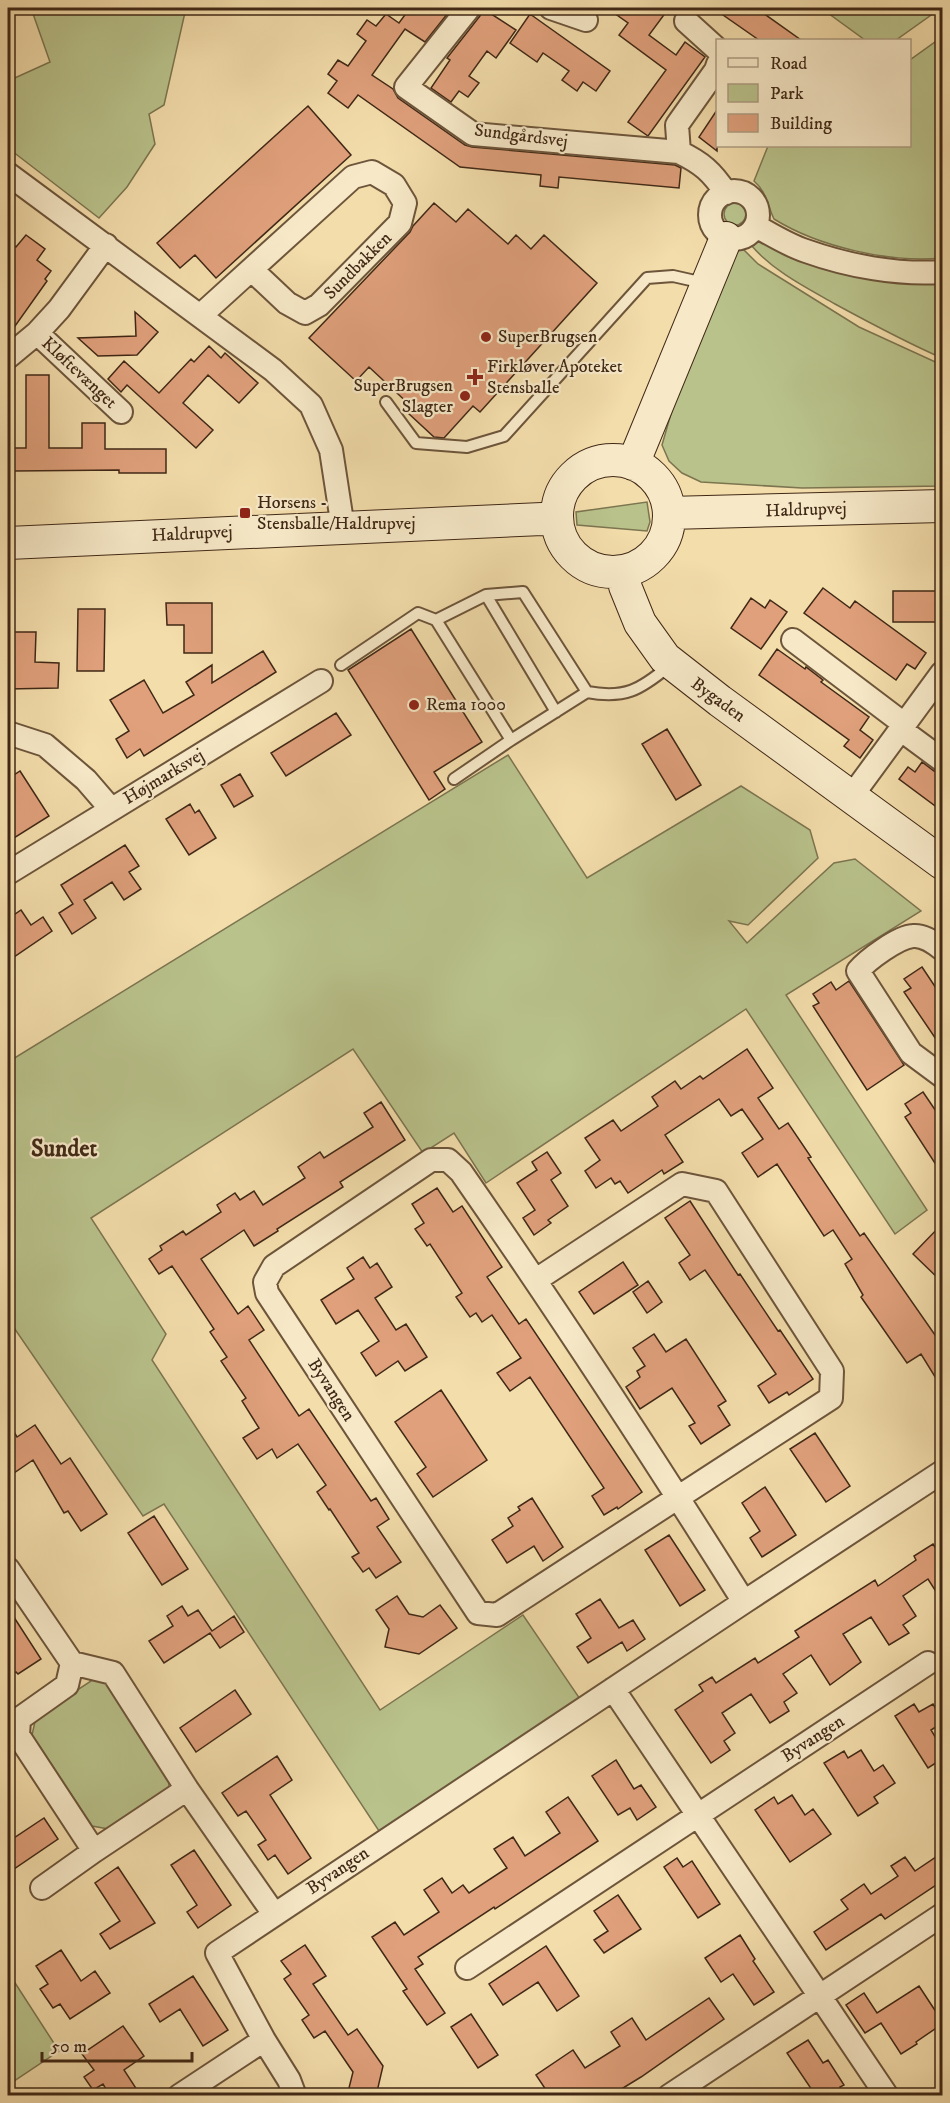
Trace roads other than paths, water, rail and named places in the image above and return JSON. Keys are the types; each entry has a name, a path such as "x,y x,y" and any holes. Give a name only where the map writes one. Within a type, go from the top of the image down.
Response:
{"main road":[{"path":"633,464 726,238"},
{"path":"607,461 633,464 645,471 660,486 669,513 668,528 654,554 639,566 622,571 606,572 594,569 579,560 565,544 557,520 561,495 571,479 581,470 593,464 607,461"},
{"name":"Haldrupvej","path":"669,513 942,507"},
{"name":"Haldrupvej","path":"8,543 557,520"},
{"name":"Bygaden","path":"622,571 625,586 640,623 665,658 711,695 942,863"}],"street":[{"name":"Sundgårdsvej","path":"469,8 406,87 473,134 679,152 700,162 714,175 726,192"},
{"path":"551,8 586,20"},
{"path":"686,21 716,50"},
{"path":"679,152 677,125 716,70"},
{"name":"Sundbakken","path":"201,315 353,177 372,172 394,185 405,203 400,223 320,305 304,313 287,303 252,270"},
{"path":"8,174 201,315 273,370 311,405 331,450 343,528"},
{"path":"726,192 743,193 752,198 757,207 756,226 750,234 743,238 734,240 726,238 716,231 711,221 711,208 717,198 726,192"},
{"path":"756,226 804,251 853,265 921,273 942,272"},
{"name":"Kløftevænget","path":"8,357 37,333 59,309 106,245"},
{"name":"Kløftevænget","path":"37,333 121,412"},
{"path":"794,640 942,760"},
{"path":"851,797 942,673"},
{"name":"Højmarksvej","path":"8,873 321,681"},
{"path":"8,733 45,745 86,780 111,809"},
{"path":"942,949 933,942 915,935 903,939 864,963 858,971 911,1053 942,1076"},
{"name":"Byvangen","path":"536,1280 682,1184 716,1191 832,1371 831,1398 677,1496 497,1615 478,1613 267,1293 265,1282 274,1266 431,1160 448,1160 461,1172 536,1280 677,1496 744,1602"},
{"name":"Byvangen","path":"295,2096 290,2080 264,2040 218,1953 942,1472"},
{"path":"8,1569 72,1663 113,1673 188,1789 274,1914"},
{"path":"72,1663 67,1685 19,1719 18,1735 94,1851"},
{"name":"Byvangen","path":"467,1968 928,1663"},
{"path":"613,1689 888,2096"},
{"path":"42,1888 188,1789"},
{"path":"669,2096 942,1915"},
{"path":"179,2096 264,2040"}],"lane":[{"path":"386,402 416,443 467,447 504,436 647,278 673,276 707,284"},
{"path":"436,620 486,595 523,592 587,692"},
{"path":"486,595 556,712"},
{"path":"341,665 418,613 436,620 511,740"},
{"path":"454,779 587,692 605,695 629,693 652,680 671,663"}],"place":[{"name":"SuperBrugsen","path":"486,337"},
{"name":"Firkløver Apoteket Stensballe","path":"475,377"},
{"name":"SuperBrugsen Slagter","path":"465,396"},
{"name":"Horsens - Stensballe/Haldrupvej","path":"245,513"},
{"name":"Rema 1000","path":"414,705"}],"district":[{"name":"Sundet","path":"64,1149"}]}
